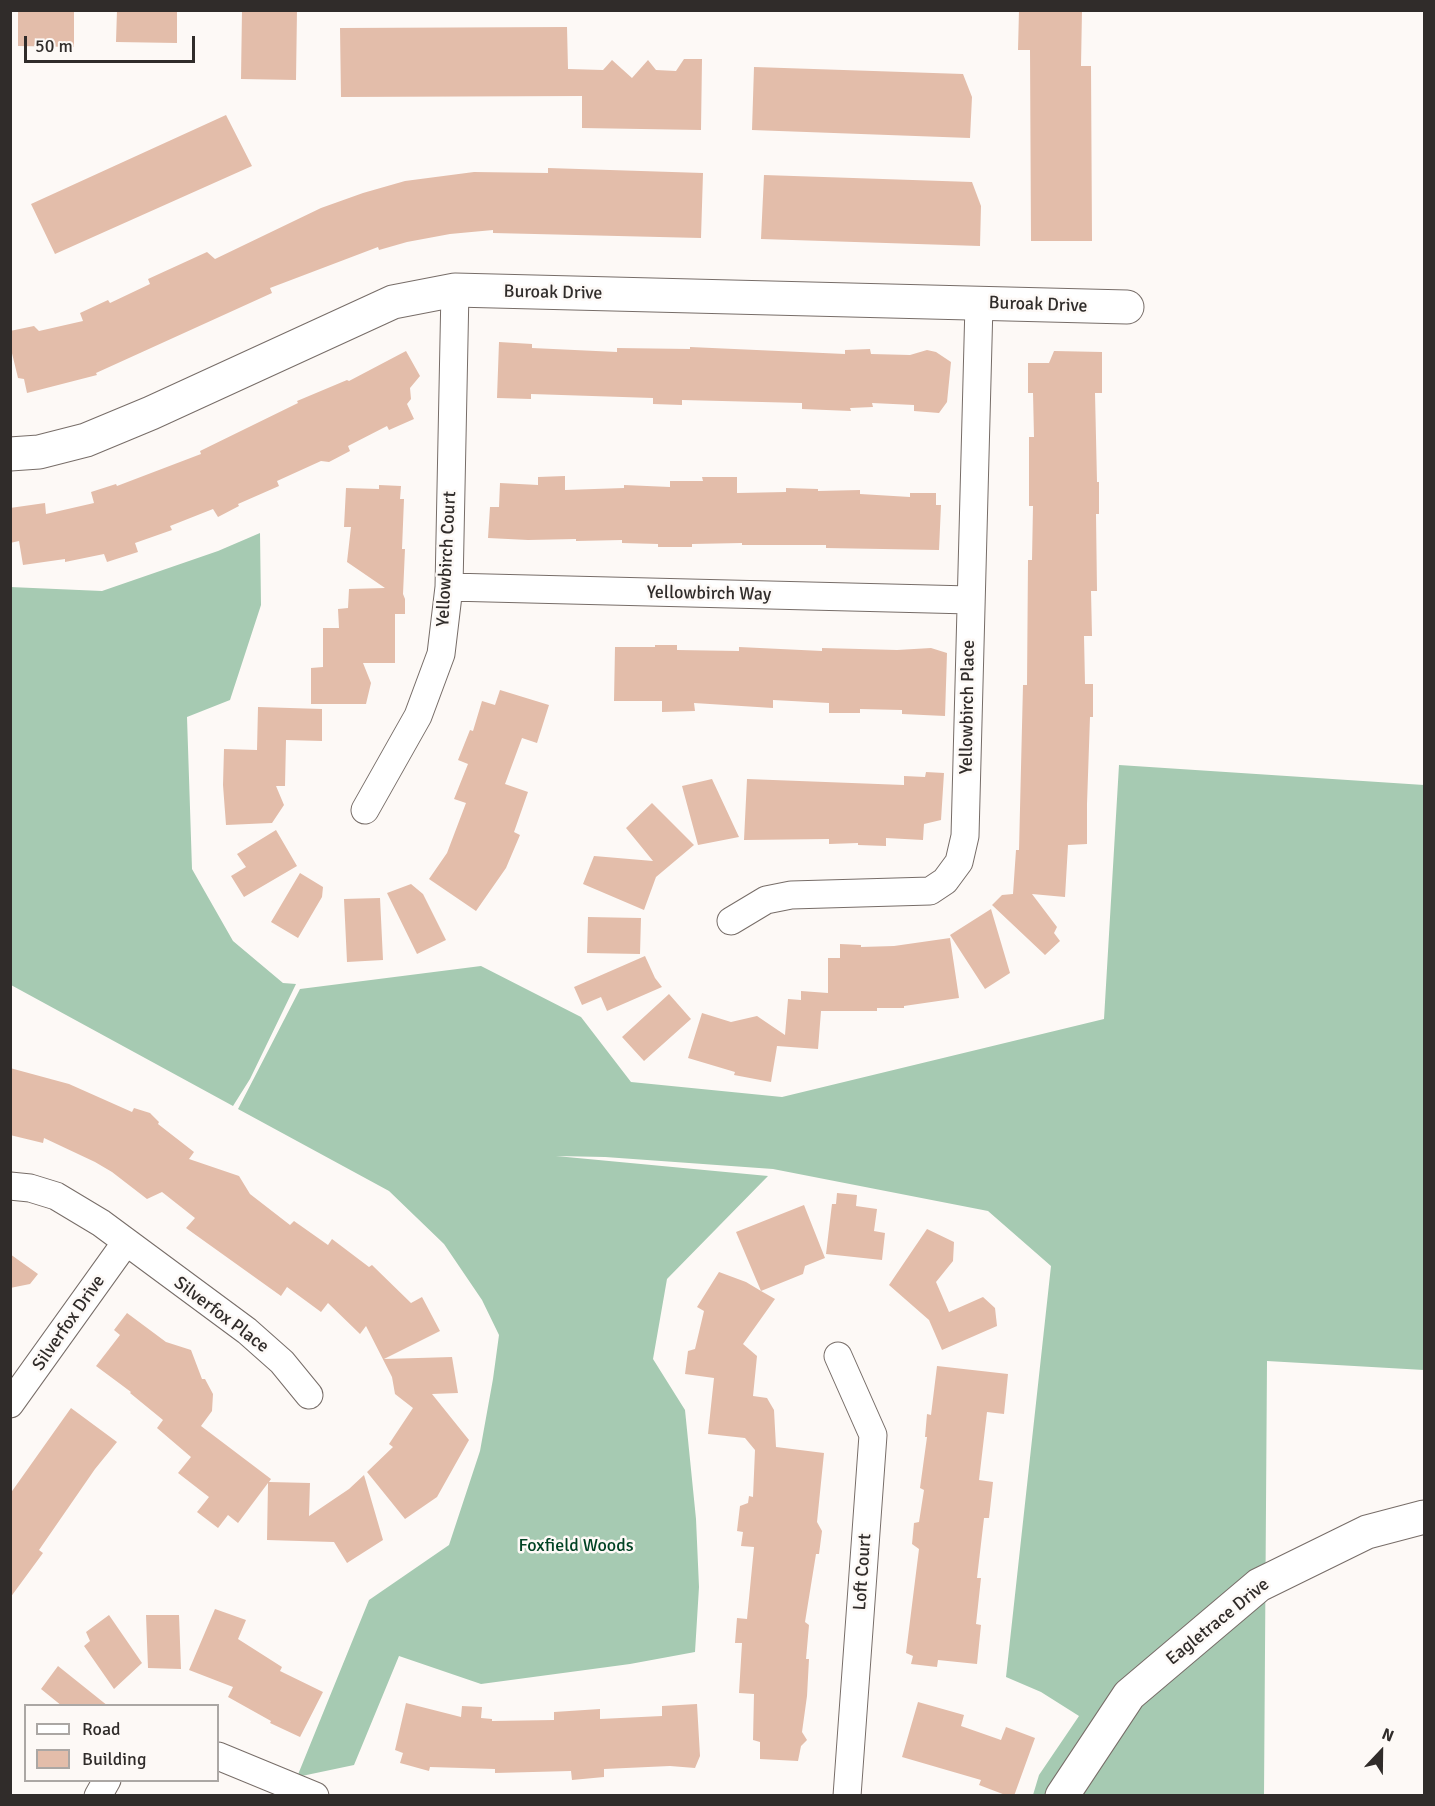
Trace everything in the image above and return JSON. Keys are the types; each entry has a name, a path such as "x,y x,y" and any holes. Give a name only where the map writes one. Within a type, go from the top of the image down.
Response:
{"street":[{"name":"Buroak Drive","path":"10,454 39,452 86,440 393,302 455,290 1127,308"},
{"name":"Yellowbirch Court","path":"365,810 418,716 441,654 449,587 455,290"},
{"name":"Yellowbirch Place","path":"730,921 766,900 791,896 930,891 945,881 958,862 965,836 979,304"},
{"name":"Yellowbirch Way","path":"449,587 970,600"},
{"name":"Silverfox Place","path":"10,1186 30,1188 56,1196 101,1223 247,1331 282,1362 309,1395"},
{"name":"Silverfox Drive","path":"10,1404 126,1242"},
{"name":"Loft Court","path":"838,1356 873,1436 847,1796"},
{"name":"Eagletrace Drive","path":"1062,1796 1129,1695 1259,1585 1367,1532 1425,1517"},
{"path":"219,1755 315,1796"},
{"path":"98,1796 106,1782"}],"green space":[{"path":"260,533 261,605 230,700 187,717 192,869 233,941 283,983 296,984 250,1079 233,1106 11,985 10,587 102,591 218,551"},
{"name":"Foxfield Woods","path":"1119,765 1424,785 1424,1370 1267,1361 1264,1795 1033,1795 1039,1775 1079,1716 1041,1692 1006,1677 1051,1266 988,1211 773,1169 605,1157 556,1156 768,1176 667,1279 653,1359 685,1410 696,1519 699,1587 695,1652 630,1664 481,1684 399,1656 354,1765 297,1777 369,1600 449,1545 480,1451 499,1335 482,1300 444,1244 389,1191 238,1109 300,989 481,966 581,1017 631,1082 782,1097 1104,1019"}],"building":[{"path":"18,10 74,10 74,47 18,46"},
{"path":"117,10 177,10 177,43 116,42"},
{"path":"242,10 297,10 296,80 241,79"},
{"path":"1019,10 1082,10 1081,66 1091,66 1092,241 1031,241 1030,50 1018,50"},
{"path":"567,27 568,69 603,70 612,60 632,78 648,60 656,70 676,71 684,59 702,59 701,130 582,128 582,96 341,97 340,28"},
{"path":"754,67 963,74 972,97 970,138 752,130"},
{"path":"226,115 252,166 55,254 31,204"},
{"path":"548,168 703,173 701,238 493,233 493,230 450,234 379,250 378,247 270,288 272,293 96,373 97,375 27,393 24,379 18,378 10,345 10,331 34,326 39,331 83,321 80,313 108,300 110,303 150,284 148,279 207,252 215,259 321,208 405,181 474,172 548,173"},
{"path":"764,175 972,182 981,206 980,246 761,239"},
{"path":"499,342 532,344 532,348 617,352 617,348 690,349 690,347 845,354 845,350 870,349 871,354 910,355 927,350 936,352 951,362 947,402 939,413 914,411 914,405 872,403 873,407 850,408 851,411 802,409 802,403 682,400 682,405 653,404 653,398 531,394 531,399 497,398"},
{"path":"406,351 420,376 410,388 411,399 407,404 414,419 389,430 387,426 348,446 350,451 329,462 321,461 277,481 279,486 238,504 239,506 218,517 213,509 170,526 172,530 135,543 138,552 107,562 104,554 65,562 65,559 23,565 19,541 10,543 10,508 45,503 46,514 94,503 91,492 116,484 117,486 201,454 200,451 298,403 297,401 349,381"},
{"path":"1054,351 1102,352 1102,393 1095,393 1097,482 1099,482 1099,514 1096,514 1097,591 1091,591 1092,636 1084,636 1085,684 1093,684 1087,844 1068,845 1065,897 1032,894 1057,927 1054,933 1060,941 1045,955 992,905 1002,895 1013,894 1016,850 1019,850 1023,685 1027,685 1028,560 1032,560 1033,506 1029,506 1029,437 1034,437 1033,393 1028,393 1028,363 1049,363"},
{"path":"565,476 565,490 624,488 624,485 670,487 670,481 703,481 702,477 737,477 737,493 786,492 786,488 818,489 818,491 860,490 860,494 910,497 910,493 936,493 936,505 941,505 939,550 826,548 826,545 742,545 742,543 658,547 658,544 622,543 622,540 488,538 490,507 499,507 500,483 538,485 538,477"},
{"path":"379,485 401,486 400,499 404,499 402,549 405,549 403,594 405,614 395,614 395,663 363,663 371,683 366,704 311,704 311,668 323,667 323,628 339,628 338,609 348,608 349,589 385,588 347,562 351,527 344,527 346,488 379,489"},
{"path":"655,645 677,645 677,650 739,651 739,647 822,651 822,648 897,650 931,648 947,653 945,716 902,714 902,710 860,709 860,713 829,713 829,703 773,700 773,708 694,703 695,711 662,712 662,701 614,701 615,647 655,647"},
{"path":"500,690 549,705 537,743 522,738 505,784 528,792 514,832 520,835 506,868 476,911 429,879 447,853 466,803 454,799 468,764 458,760 470,730 473,731 482,701 495,705"},
{"path":"258,707 322,709 322,741 286,740 285,786 276,786 284,805 272,823 226,825 223,785 224,749 257,750"},
{"path":"926,772 944,773 941,820 924,824 923,840 886,838 886,846 858,845 858,843 829,844 829,839 744,840 747,779 904,785 904,776 925,777"},
{"path":"712,779 739,837 698,845 682,786"},
{"path":"652,803 694,845 656,877 644,910 583,884 594,856 653,861 626,828"},
{"path":"276,830 297,866 244,897 231,876 246,867 237,854"},
{"path":"300,873 323,887 322,897 298,938 271,922"},
{"path":"411,884 423,894 446,940 417,954 387,893"},
{"path":"380,898 383,960 347,962 344,899"},
{"path":"991,909 1010,973 985,989 950,935"},
{"path":"588,917 641,918 640,954 587,953"},
{"path":"950,938 959,998 904,1006 904,1008 877,1008 877,1011 821,1011 818,1049 777,1046 771,1082 734,1075 735,1072 688,1058 702,1013 731,1022 757,1016 785,1035 788,999 801,1000 801,991 828,993 828,958 840,958 840,944 861,945 861,947 894,946"},
{"path":"645,956 655,978 662,987 607,1011 601,997 582,1005 574,987"},
{"path":"669,994 691,1019 644,1061 622,1037"},
{"path":"10,1068 69,1084 132,1112 134,1108 150,1113 159,1122 158,1124 194,1152 189,1159 239,1176 250,1194 290,1225 294,1221 328,1245 332,1239 369,1267 372,1265 411,1303 422,1297 440,1331 384,1359 452,1357 458,1393 432,1394 469,1440 437,1497 405,1519 367,1472 393,1447 389,1444 413,1408 395,1394 392,1377 366,1326 360,1334 328,1303 321,1312 287,1287 281,1296 186,1228 195,1218 162,1192 147,1199 112,1172 44,1138 43,1143 10,1135"},
{"path":"837,1193 857,1195 856,1206 877,1209 874,1231 885,1233 882,1260 826,1254 832,1204 836,1204"},
{"path":"804,1205 825,1258 805,1266 803,1274 761,1291 736,1232"},
{"path":"927,1229 954,1242 953,1261 936,1282 949,1312 983,1297 995,1308 997,1326 942,1350 929,1320 889,1285"},
{"path":"10,1254 38,1274 30,1284 10,1288"},
{"path":"719,1272 746,1282 775,1299 743,1344 757,1356 753,1396 767,1398 774,1410 776,1447 824,1453 817,1522 822,1531 805,1622 809,1625 806,1659 809,1659 802,1732 807,1740 801,1746 798,1761 760,1759 760,1742 753,1740 754,1694 739,1693 742,1643 735,1643 737,1618 747,1619 754,1547 741,1546 743,1532 737,1531 740,1506 748,1503 749,1496 753,1497 755,1450 745,1438 708,1434 714,1378 685,1374 688,1351 695,1349 704,1311 697,1307"},
{"path":"127,1313 166,1342 191,1350 202,1379 205,1379 213,1394 212,1411 201,1426 271,1479 269,1482 310,1483 309,1516 349,1489 364,1475 383,1540 347,1563 334,1542 267,1540 268,1483 238,1523 228,1515 218,1528 197,1512 209,1497 178,1473 191,1457 157,1428 163,1420 96,1366 120,1335 114,1330"},
{"path":"937,1366 1008,1374 1004,1414 987,1412 979,1480 993,1482 989,1518 984,1518 977,1578 981,1578 976,1624 981,1625 977,1664 938,1660 937,1667 911,1664 913,1656 906,1653 919,1549 912,1544 914,1523 919,1522 924,1490 920,1488 927,1437 925,1437 927,1414 931,1415"},
{"path":"71,1408 117,1442 95,1469 39,1550 43,1553 10,1598 10,1494"},
{"path":"215,1609 246,1620 238,1639 282,1667 280,1671 323,1692 300,1737 270,1723 271,1721 228,1697 233,1687 189,1670"},
{"path":"109,1615 142,1663 114,1689 84,1646 90,1641 86,1632"},
{"path":"146,1615 179,1615 181,1669 148,1668"},
{"path":"58,1666 106,1704 60,1704 41,1689"},
{"path":"918,1702 964,1715 961,1726 1001,1740 1006,1727 1035,1738 1014,1796 979,1785 981,1780 902,1757"},
{"path":"406,1703 461,1717 462,1706 482,1707 481,1718 492,1719 492,1721 554,1720 554,1712 600,1709 600,1719 662,1716 662,1706 697,1704 700,1756 695,1768 670,1766 604,1769 604,1777 572,1780 571,1771 495,1773 495,1769 430,1767 429,1771 400,1763 403,1753 395,1750"}]}
